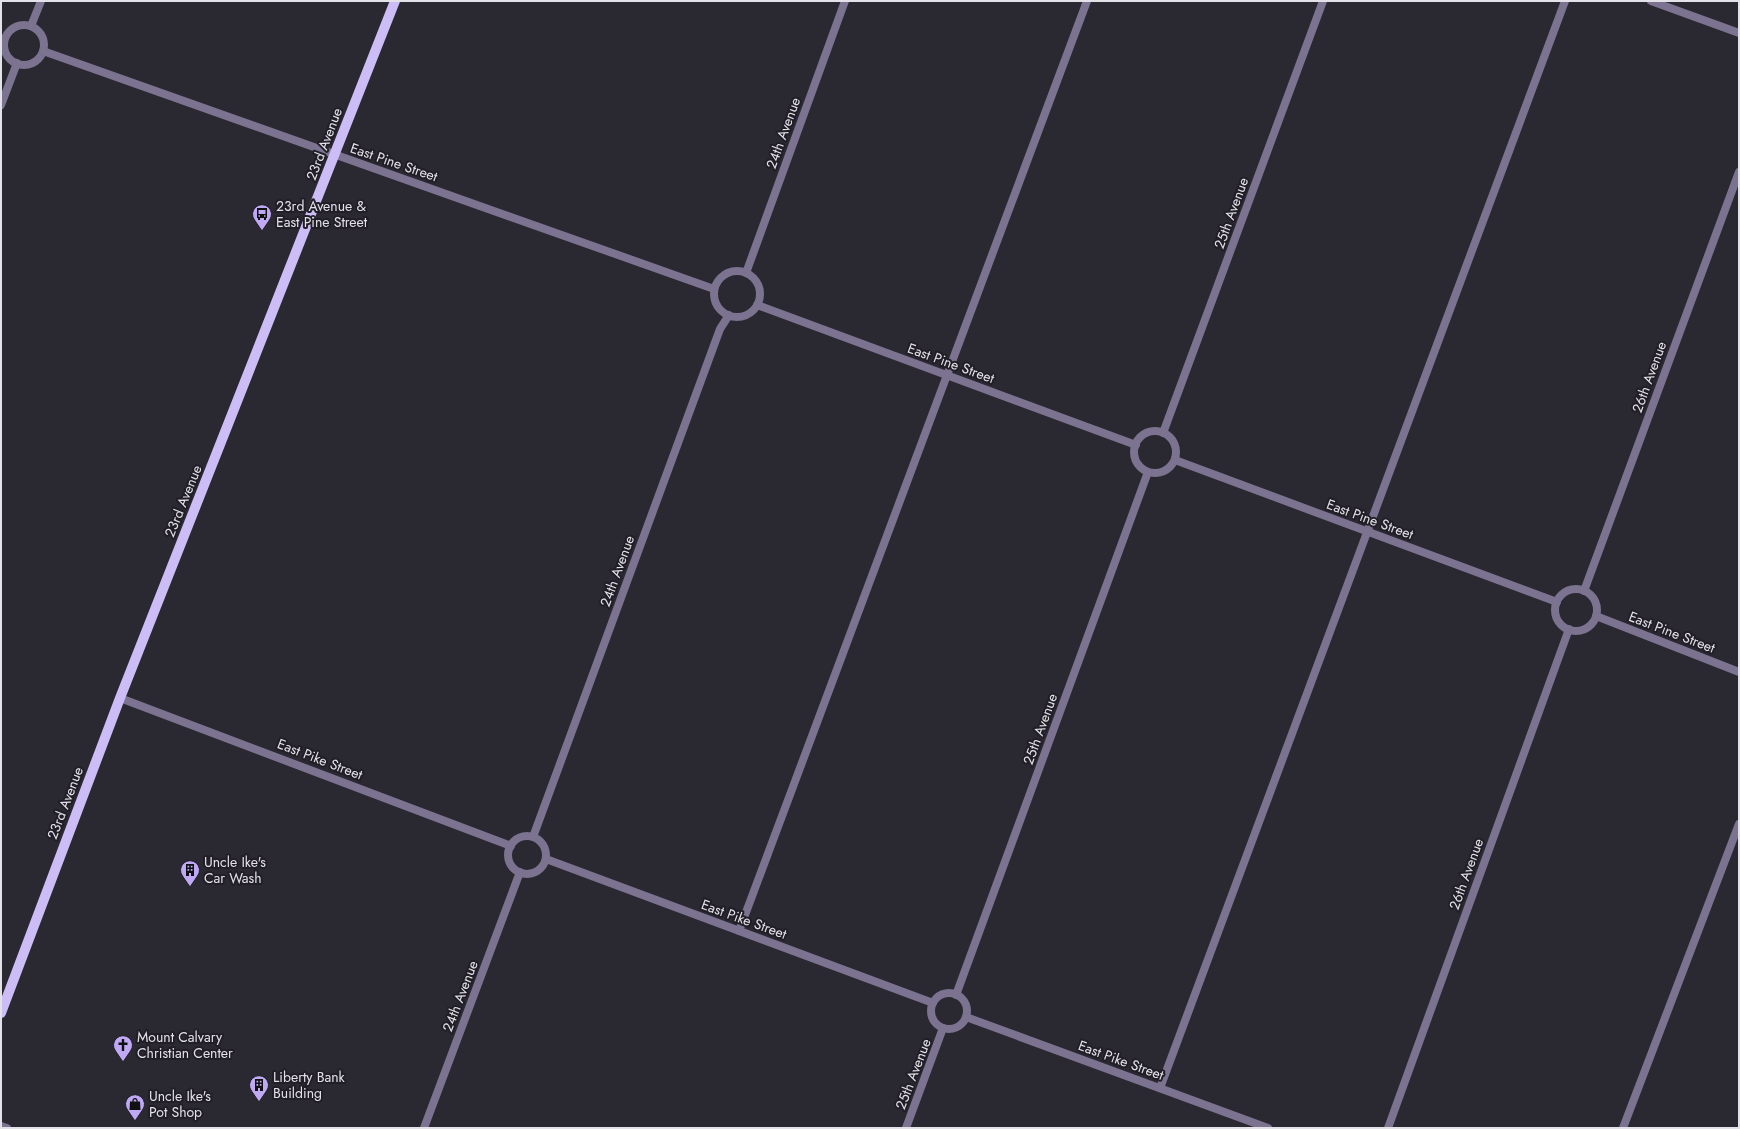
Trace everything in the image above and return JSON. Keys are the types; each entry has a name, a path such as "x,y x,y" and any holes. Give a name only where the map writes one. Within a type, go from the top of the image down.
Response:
{"main road":[{"name":"23rd Avenue","path":"1,1013 120,698 395,1"}],"street":[{"path":"31,26 41,1"},
{"name":"24th Avenue","path":"746,273 845,1"},
{"path":"739,931 1087,1"},
{"name":"25th Avenue","path":"1163,433 1323,1"},
{"path":"1160,1088 1366,531 1565,1"},
{"path":"1651,1 1739,33"},
{"path":"17,26 31,26 42,34 44,41 43,51 38,60 32,63 26,65 17,63 9,58 5,53 3,37 17,26"},
{"name":"East Pine Street","path":"43,51 714,289"},
{"path":"1,105 17,63"},
{"name":"26th Avenue","path":"1584,591 1739,172"},
{"path":"736,271 746,273 752,277 759,289 760,297 757,305 753,311 746,315 739,317 729,315 719,309 716,303 714,289 722,276 728,273 736,271"},
{"name":"East Pine Street","path":"757,305 1136,445"},
{"name":"24th Avenue","path":"532,837 720,329 729,315"},
{"path":"1154,431 1163,433 1172,439 1175,445 1175,460 1168,469 1162,472 1148,472 1137,463 1135,456 1136,445 1142,436 1148,433 1154,431"},
{"name":"East Pine Street","path":"1175,460 1557,602"},
{"name":"25th Avenue","path":"956,995 1148,472"},
{"path":"1574,589 1584,591 1593,598 1596,604 1596,616 1591,624 1585,628 1579,630 1569,629 1557,618 1555,612 1557,602 1568,590 1574,589"},
{"name":"East Pine Street","path":"1596,616 1739,672"},
{"name":"26th Avenue","path":"1388,1128 1569,629"},
{"name":"East Pike Street","path":"120,698 511,846"},
{"path":"1623,1128 1739,824"},
{"path":"532,837 543,844 546,850 546,859 541,869 530,874 520,872 510,863 508,857 511,846 519,838 532,837"},
{"name":"East Pike Street","path":"546,859 933,1003"},
{"name":"24th Avenue","path":"424,1128 520,872"},
{"path":"948,993 956,995 964,1002 966,1007 966,1017 956,1028 943,1028 935,1023 932,1018 931,1013 933,1003 942,995 948,993"},
{"name":"East Pike Street","path":"966,1017 1268,1128"},
{"name":"25th Avenue","path":"906,1128 943,1028"},
{"path":"1,1126 7,1128"}],"place":[{"name":"23rd Avenue & East Pine Street","path":"262,231"},
{"name":"Uncle Ike's Car Wash","path":"190,887"},
{"name":"Mount Calvary Christian Center","path":"123,1062"},
{"name":"Liberty Bank Building","path":"259,1102"},
{"name":"Uncle Ike's Pot Shop","path":"135,1121"}]}
